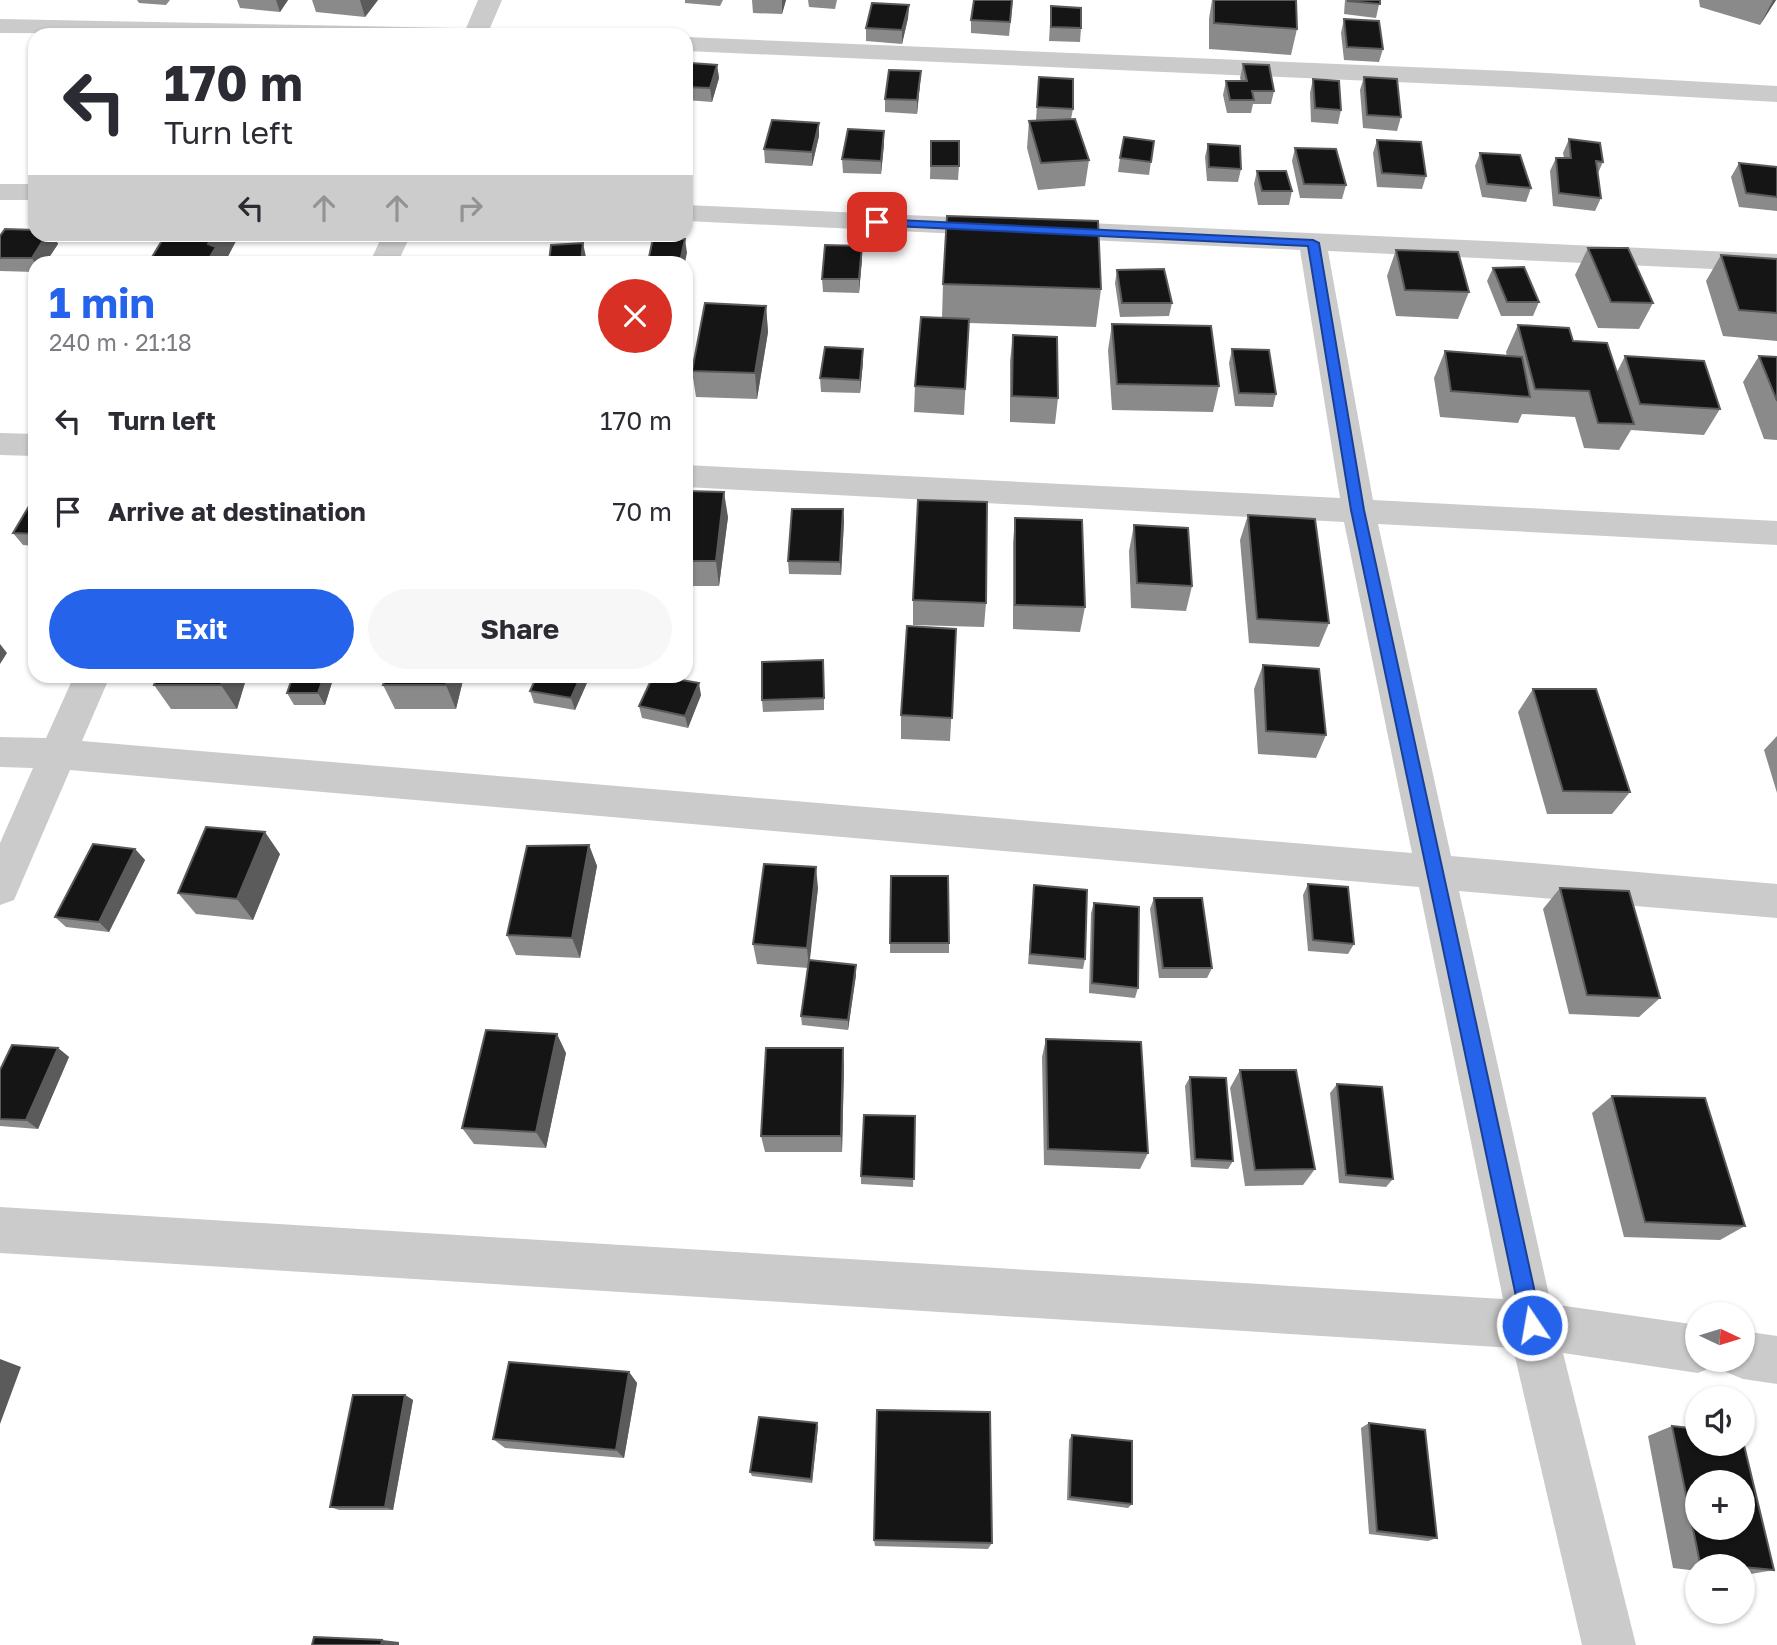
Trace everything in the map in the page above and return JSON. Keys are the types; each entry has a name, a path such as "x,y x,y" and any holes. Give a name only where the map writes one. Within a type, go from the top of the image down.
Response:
{"street":[{"path":"478,28 490,0"},
{"path":"0,26 101,28"},
{"path":"693,44 1509,79 1777,94"},
{"path":"0,192 28,192"},
{"path":"693,213 1777,262"},
{"path":"1313,243 1357,510 1532,1325 1609,1645"},
{"path":"0,443 28,445"},
{"path":"693,476 1777,533"},
{"path":"0,888 89,683"},
{"path":"0,752 58,754 1777,901"},
{"path":"0,1230 1532,1325 1685,1347"},
{"path":"1755,1357 1777,1360"}],"building":[{"path":"974,0 1012,0 1010,22 971,20"},
{"path":"1214,0 1296,0 1297,29 1214,23"},
{"path":"1380,0 1380,4 1348,1"},
{"path":"872,3 909,5 902,30 866,28"},
{"path":"1051,6 1081,8 1081,28 1051,27"},
{"path":"1344,19 1379,21 1383,49 1347,47"},
{"path":"693,63 717,65 710,88 693,87"},
{"path":"1243,64 1269,65 1274,91 1252,91 1254,100 1230,100 1226,81 1247,81"},
{"path":"889,70 921,71 917,100 885,99"},
{"path":"1039,77 1073,79 1073,109 1037,107"},
{"path":"1364,77 1397,79 1401,117 1367,115"},
{"path":"1313,79 1339,81 1341,110 1315,108"},
{"path":"1075,119 1089,160 1041,163 1029,121"},
{"path":"772,120 819,123 812,152 764,149"},
{"path":"848,129 884,131 881,161 842,159"},
{"path":"1124,137 1154,141 1151,162 1120,158"},
{"path":"1569,139 1600,143 1603,162 1596,161 1601,198 1559,193 1556,158 1571,158"},
{"path":"1377,140 1421,142 1426,176 1382,173"},
{"path":"931,141 959,141 959,166 931,166"},
{"path":"1208,144 1240,146 1241,169 1209,167"},
{"path":"1295,148 1336,149 1346,185 1304,184"},
{"path":"1480,153 1520,155 1531,188 1487,184"},
{"path":"1739,163 1777,167 1777,197 1746,193"},
{"path":"1257,171 1286,171 1292,191 1262,191"},
{"path":"947,216 1098,221 1101,289 943,284"},
{"path":"5,229 28,230 28,242 42,242 33,256 28,258 0,258 0,236"},
{"path":"161,242 209,242 208,244 216,247 210,256 153,256"},
{"path":"652,242 684,242 681,256 649,256"},
{"path":"583,243 582,256 550,256 551,245"},
{"path":"825,245 862,246 859,279 822,279"},
{"path":"1588,248 1628,248 1653,303 1611,302"},
{"path":"1396,250 1458,252 1469,292 1405,290"},
{"path":"1721,255 1777,259 1777,313 1739,310"},
{"path":"1524,267 1539,302 1507,302 1493,268"},
{"path":"1164,269 1172,303 1122,303 1117,270"},
{"path":"705,303 766,306 755,373 693,371"},
{"path":"921,317 969,319 965,389 915,386"},
{"path":"1112,324 1211,326 1219,386 1117,384"},
{"path":"1518,325 1569,328 1573,341 1607,343 1634,424 1598,423 1589,391 1535,389"},
{"path":"1013,335 1057,337 1058,398 1012,396"},
{"path":"825,347 863,349 860,380 820,378"},
{"path":"1232,349 1269,350 1276,394 1239,393"},
{"path":"1445,351 1522,357 1530,397 1451,391"},
{"path":"1625,356 1704,361 1720,409 1640,404"},
{"path":"1759,356 1777,357 1777,401"},
{"path":"693,491 724,492 716,561 693,561"},
{"path":"918,500 987,502 986,603 913,600"},
{"path":"28,508 28,534 13,533"},
{"path":"792,509 843,509 840,562 788,561"},
{"path":"1248,515 1315,519 1329,623 1257,619"},
{"path":"1015,518 1082,520 1085,607 1015,605"},
{"path":"1134,525 1188,528 1192,586 1137,583"},
{"path":"907,626 956,629 952,718 901,715"},
{"path":"823,660 824,698 762,700 762,662"},
{"path":"1263,665 1319,669 1326,735 1266,731"},
{"path":"155,683 222,683 221,685 154,685"},
{"path":"291,683 322,683 318,693 287,693"},
{"path":"384,683 446,683 446,685 383,685"},
{"path":"534,683 578,683 571,698 530,691"},
{"path":"650,683 699,683 685,716 639,706"},
{"path":"1533,689 1596,689 1630,792 1563,791"},
{"path":"206,827 265,832 237,899 178,893"},
{"path":"93,844 135,849 99,922 55,917"},
{"path":"589,845 572,938 507,935 527,846"},
{"path":"764,864 816,867 807,948 753,944"},
{"path":"891,876 948,876 949,943 890,943"},
{"path":"1308,884 1348,887 1354,944 1313,940"},
{"path":"1034,885 1087,890 1085,959 1030,954"},
{"path":"1560,888 1629,891 1660,998 1587,995"},
{"path":"1154,898 1202,898 1212,968 1163,968"},
{"path":"1094,903 1139,907 1138,988 1092,983"},
{"path":"809,960 856,965 848,1020 801,1016"},
{"path":"486,1030 557,1034 536,1132 462,1128"},
{"path":"1046,1039 1141,1042 1148,1153 1048,1149"},
{"path":"12,1045 58,1048 26,1120 0,1119 0,1070"},
{"path":"766,1048 843,1048 841,1136 761,1136"},
{"path":"1240,1070 1296,1070 1315,1169 1255,1170"},
{"path":"1190,1077 1226,1078 1233,1161 1195,1159"},
{"path":"1337,1084 1382,1087 1393,1179 1346,1175"},
{"path":"1612,1096 1705,1098 1745,1226 1645,1222"},
{"path":"864,1115 915,1116 914,1179 861,1176"},
{"path":"509,1362 629,1372 616,1450 493,1439"},
{"path":"353,1395 405,1395 385,1507 330,1507"},
{"path":"877,1410 990,1412 992,1543 874,1540"},
{"path":"759,1417 817,1423 811,1479 750,1472"},
{"path":"1369,1423 1425,1430 1437,1538 1377,1531"},
{"path":"1672,1426 1685,1428 1685,1456 1747,1456 1750,1470 1685,1470 1685,1490"},
{"path":"1072,1435 1132,1441 1132,1504 1070,1497"},
{"path":"1755,1491 1774,1570 1755,1568 1755,1554 1698,1554 1695,1540 1755,1540"},
{"path":"314,1637 382,1640 381,1645 312,1645"}],"route":[{"path":"877,222 1313,243 1357,510 1532,1325"}]}
